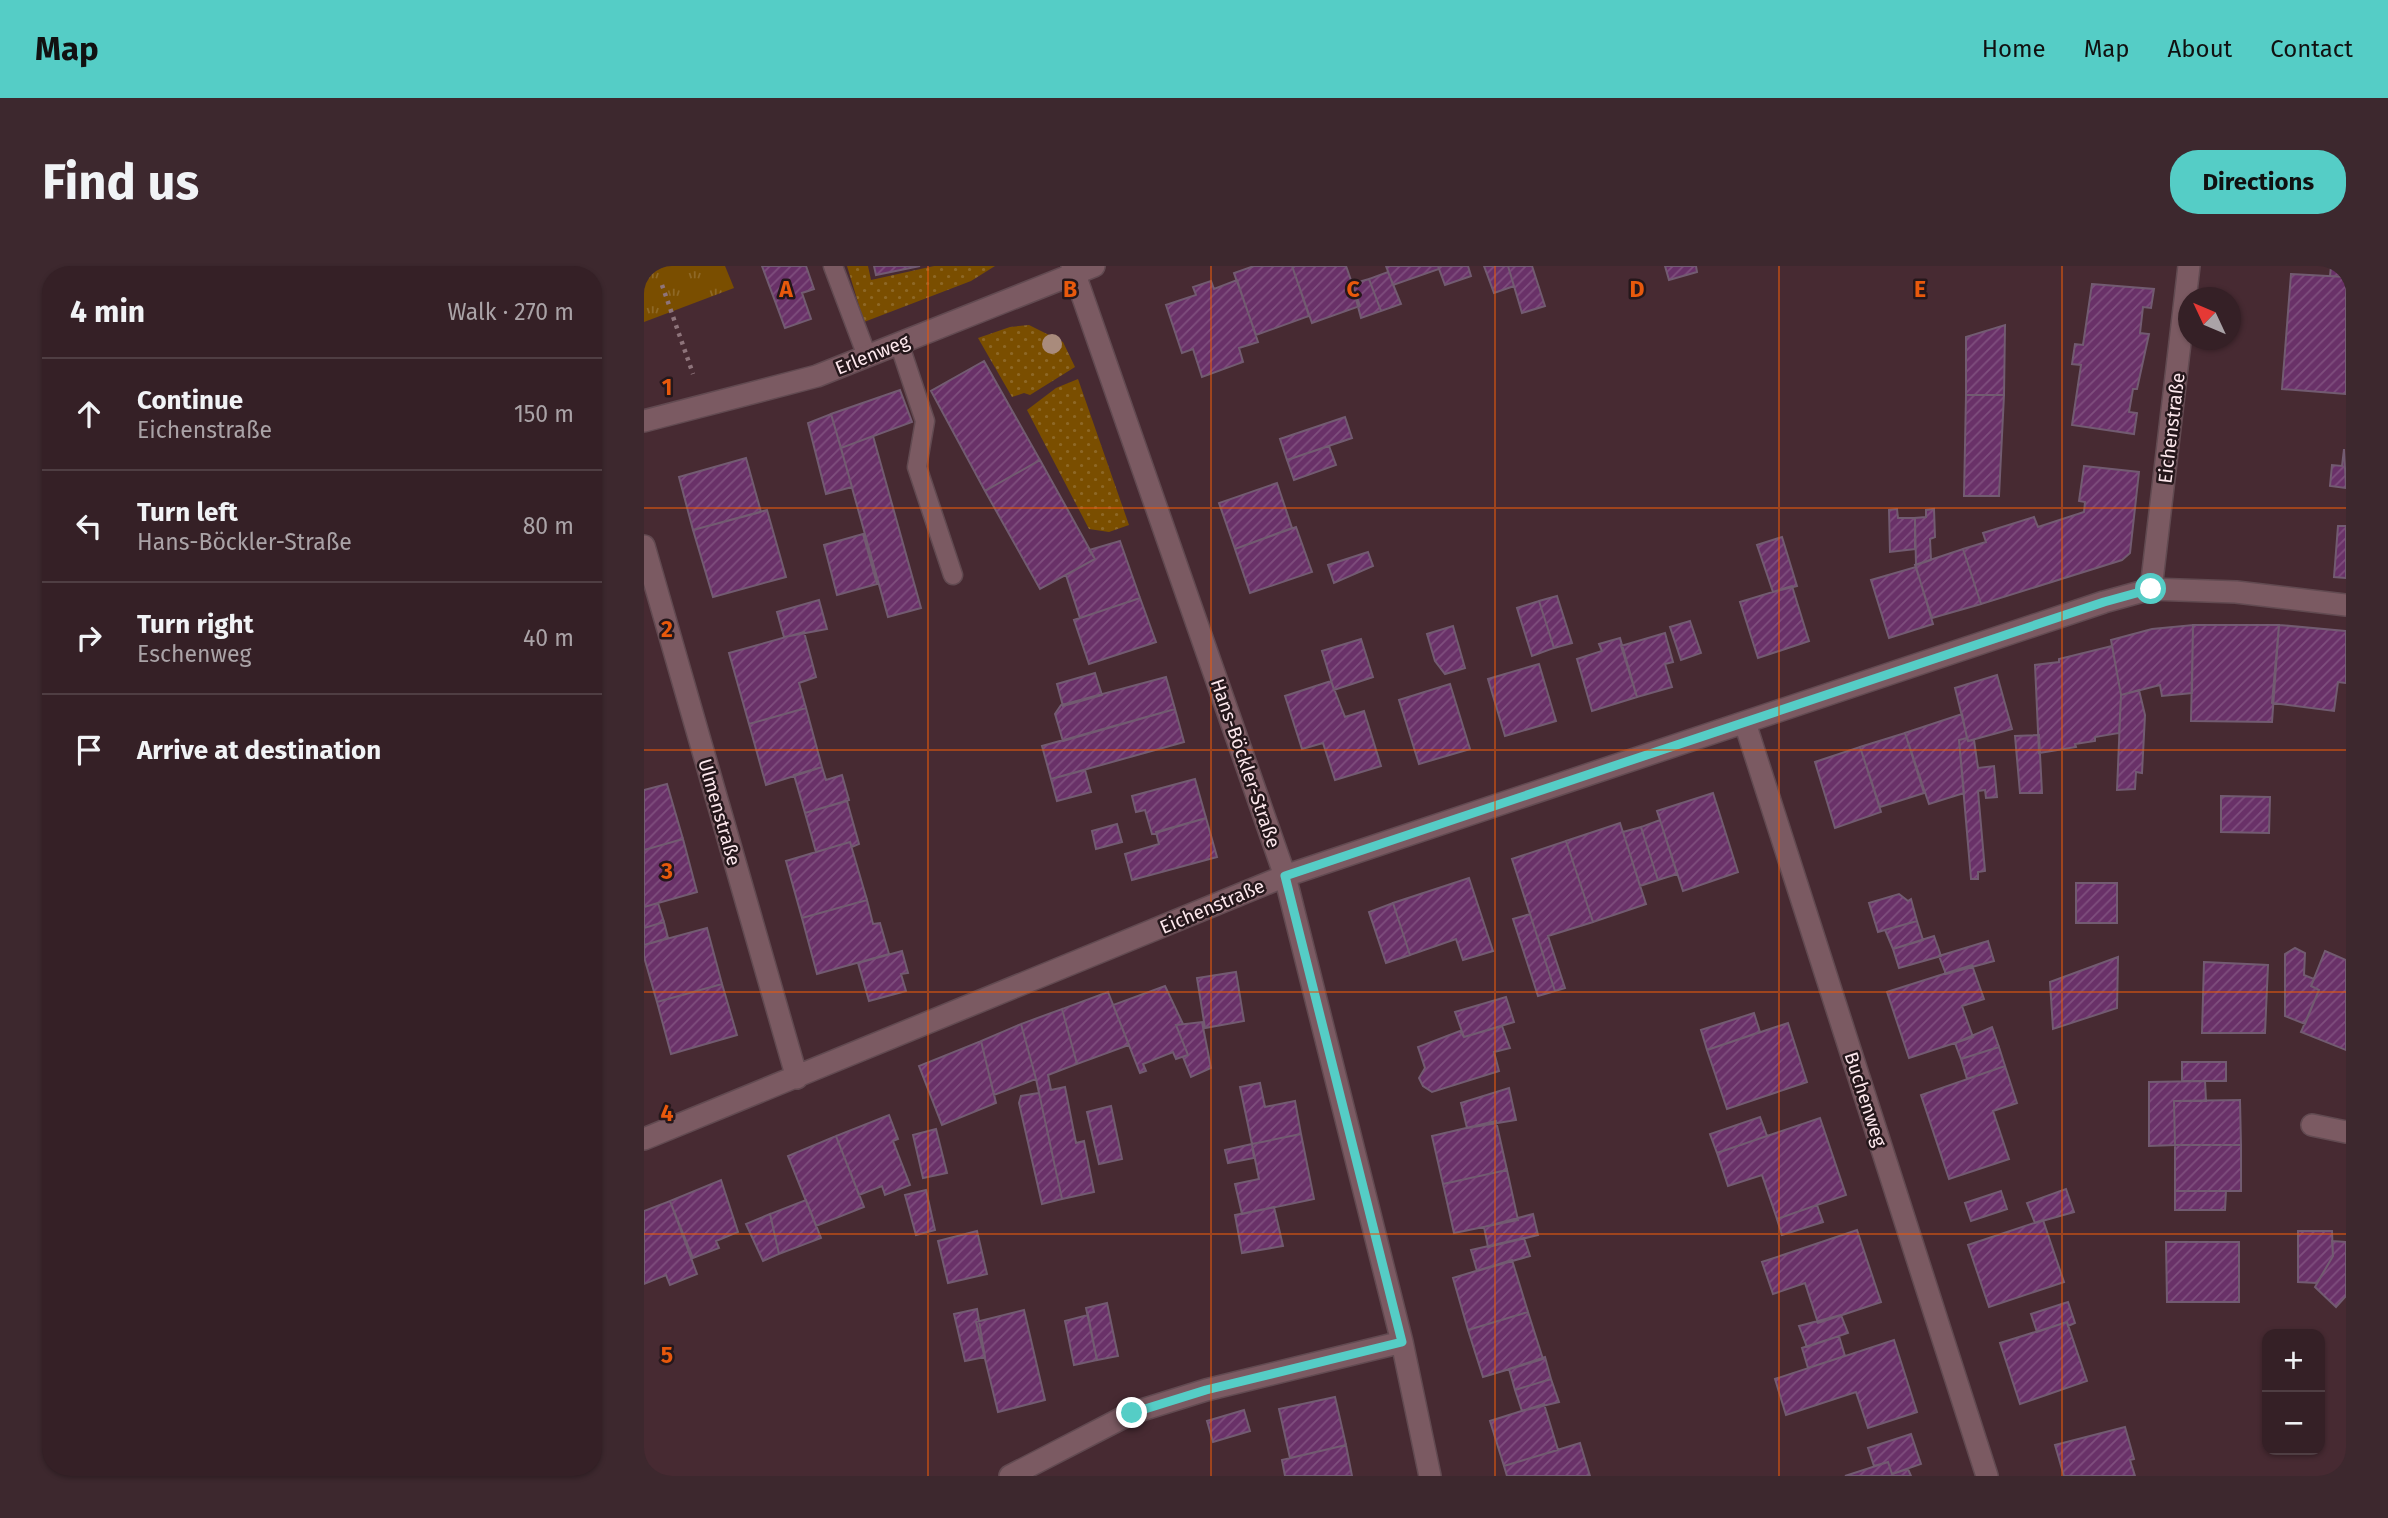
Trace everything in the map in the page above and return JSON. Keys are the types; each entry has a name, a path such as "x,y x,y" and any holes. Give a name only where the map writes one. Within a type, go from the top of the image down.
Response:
{"street":[{"name":"Eichenstraße","path":"2151,589 2189,266"},
{"name":"Erlenweg","path":"644,421 817,376 1080,268"},
{"name":"Hans-Böckler-Straße","path":"1080,268 1285,876 1402,1342 1430,1476"},
{"name":"Ulmenstraße","path":"644,546 797,1078"},
{"name":"Eichenstraße","path":"644,1139 1285,876 2104,602 2151,589 2236,592 2346,605"},
{"name":"Buchenweg","path":"1745,723 1987,1476"},
{"path":"2312,1125 2346,1132"},
{"path":"1010,1476 1132,1413 1206,1390 1402,1342"}],"lane":[{"path":"833,266 867,356"},
{"path":"899,343 925,421 917,467 953,575"}],"path":[{"path":"662,285 704,405"}],"green space":[{"path":"644,266 725,266 734,288 644,322"},
{"path":"847,266 868,266 871,280 934,266 995,266 971,281 864,322"},
{"path":"1029,325 1063,342 1075,367 1030,395 1024,393 1012,397 978,338 1010,327"},
{"path":"1078,379 1129,525 1109,532 1089,529 1027,410 1056,388"}],"building":[{"path":"762,266 806,266 814,289 802,293 811,319 785,328"},
{"path":"874,266 920,266 876,275"},
{"path":"1254,266 1292,266 1309,316 1256,335 1234,273"},
{"path":"1292,266 1346,266 1360,306 1312,323"},
{"path":"1386,266 1438,266 1439,269 1393,285"},
{"path":"1438,266 1468,266 1471,276 1445,285"},
{"path":"1484,266 1508,266 1514,286 1494,293"},
{"path":"1508,266 1532,266 1545,306 1522,313"},
{"path":"1665,266 1696,266 1697,272 1669,280"},
{"path":"2331,266 2346,266 2346,277 2330,276"},
{"path":"1388,272 1401,304 1381,311 1369,279"},
{"path":"2291,274 2346,277 2346,394 2282,389"},
{"path":"1369,279 1381,311 1361,318 1352,284"},
{"path":"1237,280 1258,342 1239,348 1243,362 1202,377 1193,349 1182,353 1166,305 1196,295 1193,287 1211,281 1214,289"},
{"path":"2092,284 2154,289 2151,308 2143,307 2140,333 2149,334 2129,412 2137,413 2134,434 2072,425 2081,365 2072,364 2075,344 2083,345"},
{"path":"2005,325 2004,395 1966,395 1966,337"},
{"path":"984,361 1040,460 985,491 931,391"},
{"path":"900,390 912,422 841,448 831,414"},
{"path":"1966,395 2004,395 1999,496 1964,496"},
{"path":"831,414 852,487 826,494 808,423"},
{"path":"1345,417 1352,438 1287,460 1280,439"},
{"path":"873,436 921,608 888,617 841,448"},
{"path":"1329,446 1336,465 1294,480 1287,460"},
{"path":"2344,449 2346,488 2330,486 2332,465 2342,466"},
{"path":"746,458 761,512 693,530 679,477"},
{"path":"1040,460 1095,559 1040,589 985,491"},
{"path":"2084,466 2139,472 2130,553 2122,560 1981,604 1963,549 1986,542 1983,533 2034,517 2038,527 2084,512 2085,502 2079,501"},
{"path":"1277,483 1292,528 1235,549 1219,503"},
{"path":"1897,509 1898,518 1915,518 1915,549 1890,552 1889,510"},
{"path":"1934,509 1935,537 1930,539 1931,560 1916,565 1915,518 1926,517 1926,510"},
{"path":"767,510 786,577 713,597 693,530"},
{"path":"2338,526 2346,526 2346,578 2334,577"},
{"path":"1296,527 1312,572 1250,593 1235,549"},
{"path":"863,534 877,584 837,595 824,545"},
{"path":"1782,537 1797,586 1773,592 1757,545"},
{"path":"1120,541 1140,598 1080,618 1066,575 1095,559 1089,550"},
{"path":"1963,549 1981,604 1932,618 1915,565"},
{"path":"1368,552 1373,566 1334,583 1328,565"},
{"path":"1916,567 1933,624 1889,638 1871,580"},
{"path":"1792,586 1809,641 1758,658 1740,602"},
{"path":"1557,596 1572,643 1554,648 1539,601"},
{"path":"1140,598 1156,642 1089,664 1074,620"},
{"path":"819,600 827,629 784,637 777,612"},
{"path":"1539,601 1554,648 1532,656 1517,608"},
{"path":"1690,621 1701,653 1681,660 1670,627"},
{"path":"2193,625 2279,625 2272,722 2191,721"},
{"path":"2193,625 2192,693 2162,696 2160,685 2121,695 2111,640 2152,629"},
{"path":"2279,625 2346,631 2346,683 2338,682 2334,711 2272,703"},
{"path":"1453,626 1465,668 1445,674 1435,661 1427,634"},
{"path":"804,632 816,677 799,683 806,708 749,724 729,653"},
{"path":"1665,633 1673,662 1665,664 1672,687 1637,697 1621,646"},
{"path":"1620,638 1637,697 1592,711 1577,659 1602,651 1599,644"},
{"path":"1361,639 1373,677 1334,690 1322,651"},
{"path":"2112,646 2121,695 2119,733 2095,737 2095,741 2075,744 2076,747 2039,753 2035,665 2059,662 2059,659"},
{"path":"1539,664 1556,721 1505,736 1488,679"},
{"path":"1095,673 1102,695 1063,706 1057,684"},
{"path":"1997,675 2012,729 1968,741 1955,688"},
{"path":"1166,677 1175,709 1063,741 1055,714 1061,705"},
{"path":"1331,681 1345,717 1364,711 1381,766 1335,780 1323,743 1302,749 1285,696"},
{"path":"1450,684 1470,749 1419,764 1399,700"},
{"path":"2139,690 2145,715 2142,773 2136,772 2135,789 2117,790 2121,695"},
{"path":"806,708 822,767 766,785 749,724"},
{"path":"1175,709 1184,742 1051,779 1042,746"},
{"path":"1962,714 1967,738 1959,740 1964,793 1929,804 1905,733"},
{"path":"1905,733 1924,793 1880,807 1860,747"},
{"path":"2039,735 2042,793 2020,793 2015,736"},
{"path":"1967,738 1968,741 1974,740 1978,768 1994,766 1997,797 1986,798 1985,790 1978,791 1985,871 1978,872 1978,879 1971,879 1959,740"},
{"path":"1860,747 1881,812 1835,828 1815,762"},
{"path":"822,767 826,780 842,775 849,800 805,813 794,775"},
{"path":"1085,770 1091,792 1057,801 1051,779"},
{"path":"1195,779 1206,818 1152,834 1145,810 1136,812 1132,796"},
{"path":"667,784 683,839 644,850 644,790"},
{"path":"1713,793 1738,872 1683,891 1657,811"},
{"path":"2221,796 2270,797 2269,833 2221,832"},
{"path":"847,801 859,844 852,847 850,842 816,852 805,813"},
{"path":"1206,818 1217,857 1132,880 1125,854 1159,844 1156,832"},
{"path":"1660,820 1677,874 1658,880 1641,827"},
{"path":"1620,823 1646,904 1593,922 1566,841"},
{"path":"1117,824 1122,842 1096,849 1092,831"},
{"path":"1641,827 1658,880 1640,886 1623,832"},
{"path":"683,839 697,892 644,907 644,850"},
{"path":"1566,841 1593,922 1548,936 1565,988 1555,991 1512,859"},
{"path":"850,842 867,900 802,918 786,861"},
{"path":"1469,878 1493,951 1463,960 1456,939 1410,955 1393,903"},
{"path":"2076,883 2117,883 2117,923 2076,923"},
{"path":"1899,894 1908,901 1911,899 1917,921 1878,932 1869,903"},
{"path":"867,900 873,924 880,923 889,954 817,974 802,918"},
{"path":"658,903 664,922 644,928 644,907"},
{"path":"1393,903 1410,955 1386,963 1369,912"},
{"path":"1530,914 1555,991 1538,996 1513,919"},
{"path":"1917,921 1923,940 1893,949 1885,930"},
{"path":"664,922 668,938 644,945 644,928"},
{"path":"707,928 722,984 657,1002 644,957 644,945"},
{"path":"1934,936 1941,956 1899,968 1893,949"},
{"path":"1988,941 1994,961 1946,974 1939,956"},
{"path":"2295,948 2305,953 2304,975 2314,979 2311,986 2319,990 2305,1024 2285,1016 2285,954"},
{"path":"902,951 908,973 901,974 906,991 869,1001 858,963"},
{"path":"2325,951 2346,960 2346,1050 2301,1032 2319,990 2311,986"},
{"path":"2118,957 2117,1008 2053,1029 2050,982"},
{"path":"2204,962 2268,965 2265,1033 2202,1033"},
{"path":"1972,965 1984,999 1962,1006 1973,1037 1909,1058 1887,992"},
{"path":"1236,972 1244,1021 1205,1028 1197,978"},
{"path":"722,984 737,1035 671,1054 657,1002"},
{"path":"1165,986 1183,1024 1176,1025 1188,1055 1176,1059 1173,1052 1143,1064 1146,1071 1140,1073 1113,1005"},
{"path":"1108,992 1129,1045 1077,1064 1062,1009"},
{"path":"1506,997 1514,1022 1464,1037 1455,1012"},
{"path":"1062,1009 1077,1064 1048,1075 1051,1090 1065,1087 1076,1143 1084,1141 1094,1192 1062,1199 1021,1024"},
{"path":"1754,1013 1760,1032 1707,1050 1701,1030"},
{"path":"1202,1022 1211,1068 1191,1077 1183,1057 1188,1055 1176,1025"},
{"path":"1788,1023 1807,1082 1727,1109 1707,1050"},
{"path":"1021,1024 1036,1079 994,1095 981,1041"},
{"path":"1502,1026 1510,1048 1494,1052 1499,1071 1432,1092 1423,1086 1419,1078 1425,1068 1418,1047 1460,1031 1464,1037"},
{"path":"1992,1027 1999,1047 1961,1059 1955,1043"},
{"path":"981,1041 996,1103 942,1125 919,1066"},
{"path":"1999,1047 2005,1066 1967,1079 1961,1059"},
{"path":"2182,1062 2226,1062 2226,1081 2182,1081"},
{"path":"2005,1066 2017,1103 1993,1111 2009,1159 1949,1179 1921,1095"},
{"path":"2205,1081 2206,1101 2174,1101 2175,1145 2149,1146 2149,1082"},
{"path":"1260,1083 1265,1107 1295,1101 1301,1134 1252,1144 1240,1087"},
{"path":"1509,1088 1516,1120 1467,1128 1461,1103"},
{"path":"1039,1093 1062,1199 1042,1204 1019,1103 1021,1096"},
{"path":"2240,1100 2241,1145 2175,1145 2174,1101"},
{"path":"1111,1106 1122,1159 1099,1164 1087,1112"},
{"path":"889,1115 898,1139 893,1141 910,1185 885,1195 882,1186 859,1195 836,1136"},
{"path":"1760,1117 1767,1136 1717,1153 1710,1134"},
{"path":"1820,1118 1846,1195 1777,1219 1762,1175 1728,1186 1717,1153"},
{"path":"1496,1121 1507,1170 1443,1184 1432,1136"},
{"path":"936,1129 947,1173 923,1178 913,1135"},
{"path":"1301,1134 1314,1199 1242,1214 1235,1184 1259,1179 1252,1144"},
{"path":"836,1136 864,1207 816,1226 788,1156"},
{"path":"1252,1144 1254,1158 1228,1163 1225,1150"},
{"path":"2175,1145 2241,1145 2241,1191 2175,1191"},
{"path":"1507,1170 1518,1220 1454,1233 1443,1184"},
{"path":"721,1180 738,1232 716,1241 719,1248 693,1258 670,1201"},
{"path":"2066,1189 2074,1212 2035,1223 2027,1203"},
{"path":"926,1190 935,1230 916,1235 905,1195"},
{"path":"2001,1191 2007,1209 1971,1221 1965,1203"},
{"path":"2175,1191 2226,1191 2225,1210 2175,1210"},
{"path":"806,1200 821,1238 779,1254 770,1214"},
{"path":"670,1201 697,1274 670,1285 666,1275 644,1284 644,1211"},
{"path":"1817,1205 1823,1222 1782,1235 1777,1219"},
{"path":"1274,1207 1283,1246 1242,1253 1235,1215"},
{"path":"770,1214 779,1254 763,1261 746,1224"},
{"path":"1533,1214 1538,1235 1488,1247 1484,1227"},
{"path":"2043,1220 2064,1282 1989,1307 1968,1245"},
{"path":"1857,1230 1881,1302 1818,1323 1805,1283 1773,1294 1762,1262"},
{"path":"977,1231 987,1274 948,1283 938,1241"},
{"path":"2298,1231 2332,1231 2333,1256 2317,1283 2298,1282"},
{"path":"1524,1238 1530,1256 1477,1271 1471,1250"},
{"path":"2332,1241 2346,1242 2346,1296 2336,1307 2315,1287 2333,1256"},
{"path":"2166,1242 2239,1242 2239,1302 2167,1302"},
{"path":"1512,1260 1528,1312 1468,1330 1453,1278"},
{"path":"2068,1302 2075,1323 2068,1326 2067,1322 2037,1332 2031,1314"},
{"path":"1107,1303 1118,1356 1097,1360 1086,1308"},
{"path":"977,1309 985,1357 965,1361 954,1314"},
{"path":"1024,1310 1045,1400 998,1412 976,1322"},
{"path":"1528,1312 1543,1359 1483,1377 1468,1330"},
{"path":"1088,1315 1097,1360 1074,1365 1065,1321"},
{"path":"1841,1315 1848,1333 1807,1347 1799,1326"},
{"path":"2067,1322 2087,1381 2020,1404 2000,1343"},
{"path":"1839,1336 1845,1356 1808,1368 1802,1348"},
{"path":"1894,1340 1917,1412 1868,1428 1856,1392 1786,1415 1775,1379"},
{"path":"1545,1357 1551,1379 1515,1390 1509,1369"},
{"path":"1551,1379 1559,1402 1522,1411 1515,1390"},
{"path":"1335,1397 1346,1445 1290,1458 1279,1409"},
{"path":"1544,1404 1558,1450 1504,1466 1490,1421"},
{"path":"1244,1410 1250,1431 1213,1442 1207,1421"},
{"path":"2125,1427 2134,1459 2130,1460 2135,1476 2064,1476 2055,1445"},
{"path":"1911,1434 1921,1464 1892,1474 1888,1462 1874,1466 1868,1448"},
{"path":"1580,1443 1590,1476 1507,1476 1504,1466"},
{"path":"1346,1445 1352,1476 1285,1476 1282,1460"},
{"path":"1888,1462 1892,1474 1908,1469 1911,1476 1845,1476"}],"route":[{"path":"1132,1413 1206,1390 1402,1342 1285,876 2104,602 2151,589"}]}
